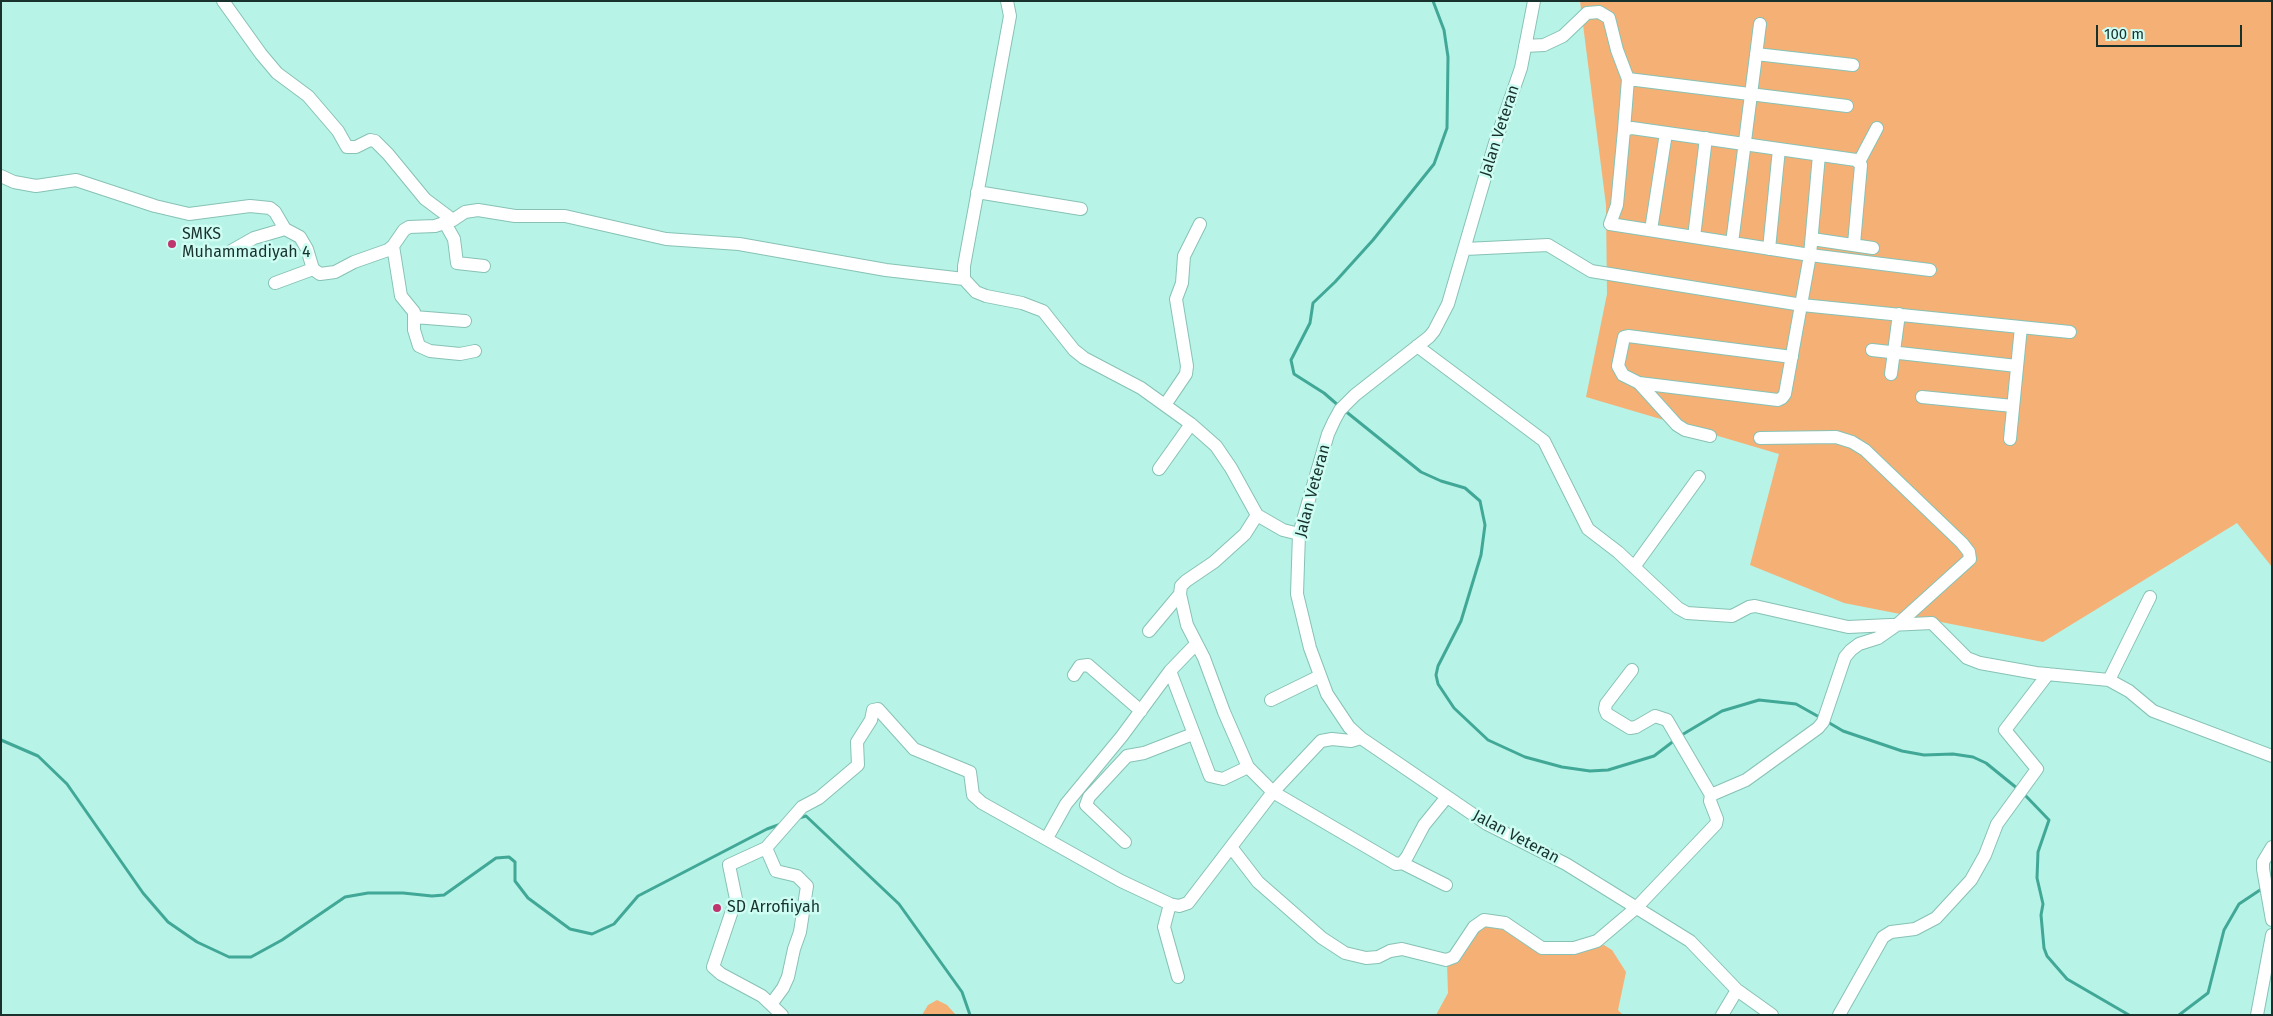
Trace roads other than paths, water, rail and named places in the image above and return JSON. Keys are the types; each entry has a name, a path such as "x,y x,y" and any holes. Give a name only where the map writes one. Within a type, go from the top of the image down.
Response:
{"street":[{"path":"223,1 277,73 308,96 334,126 347,147 356,147 370,140 375,141 388,154 425,200 449,222 454,239 457,263 484,266"},
{"path":"1007,1 1010,16 964,266 964,279 981,294 1022,302 1043,311 1074,350 1084,358 1142,388 1191,424 1216,446 1226,460 1257,516 1282,530 1299,534"},
{"name":"Jalan Veteran","path":"1534,1 1520,68 1495,143 1465,249 1440,320 1434,331 1355,395 1340,410 1328,434 1299,534 1296,594 1310,648 1327,694 1337,712 1361,738 1446,798 1487,824 1566,864 1697,946 1737,990 1772,1015"},
{"path":"1526,42 1544,37 1551,40 1563,36 1587,13 1599,12 1605,15 1612,26 1617,50 1628,79 1616,204 1610,224 1810,255 1930,270"},
{"path":"1732,243 1760,24"},
{"path":"1756,54 1854,66"},
{"path":"1628,79 1847,106"},
{"path":"1624,130 1632,128 1706,138 1859,162"},
{"path":"1854,244 1861,165 1859,162 1877,128"},
{"path":"1651,230 1666,133"},
{"path":"1694,237 1706,138"},
{"path":"1769,248 1778,149"},
{"path":"1792,357 1628,336 1622,340 1618,366 1623,375 1639,383 1778,400 1785,394 1792,357 1802,304 1810,255 1819,155"},
{"path":"1,176 14,182 36,186 76,180 155,206 188,214 260,205 270,208 275,212 285,229 300,237 304,242 313,269 320,274 335,272 393,246 404,230 449,222 464,212 478,210 515,216 560,215 666,239 739,244 886,270 964,279"},
{"path":"977,192 1081,208"},
{"path":"1165,405 1186,374 1187,366 1176,299 1182,283 1184,256 1200,224"},
{"path":"231,251 254,238 285,229"},
{"path":"1812,239 1873,248"},
{"path":"1465,249 1548,245 1590,271 1802,304 2070,332"},
{"path":"393,246 401,296 404,302 412,309 414,316 416,342 424,349 460,354 475,351"},
{"path":"275,283 313,269"},
{"path":"1891,374 1899,314"},
{"path":"414,316 465,321"},
{"path":"2010,439 2021,327"},
{"path":"1417,346 1544,441 1588,529 1634,567 1678,608 1687,613 1732,616 1755,606 1848,627 1932,623 1967,658 1980,663 2048,674 2109,680 2129,691 2153,711 2272,756"},
{"path":"1872,350 2017,366"},
{"path":"1639,383 1677,425 1685,430 1710,436"},
{"path":"1922,397 2013,406"},
{"path":"1159,469 1191,424"},
{"path":"1711,794 1746,780 1814,732 1822,722 1845,658 1851,650 1859,644 1878,638 1898,624 1970,559 1969,552 1962,543 1864,450 1852,442 1836,437 1760,438"},
{"path":"1634,567 1699,477"},
{"path":"1257,516 1245,534 1214,562 1181,586 1180,594 1188,625 1248,767 1273,792 1388,861 1402,863 1446,885"},
{"path":"1149,631 1180,594"},
{"path":"2109,680 2150,597"},
{"path":"1047,838 1066,804 1141,712 1170,671 1196,644"},
{"path":"1074,675 1080,666 1088,665 1141,712"},
{"path":"1231,847 1258,882 1322,938 1344,953 1366,958 1378,957 1390,950 1402,948 1446,960 1454,957 1474,927 1484,920 1505,923 1542,948 1574,948 1597,941 1636,908 1716,824 1717,819 1710,801 1711,794 1667,720 1655,716 1636,728 1630,728 1607,714 1606,704 1632,670"},
{"path":"1170,671 1207,772 1214,779 1223,780 1248,767"},
{"path":"1839,1015 1883,937 1891,932 1915,929 1936,918 1970,880 1985,855 1997,824 2029,783 2037,769 2008,736 2006,730 2048,674"},
{"path":"1271,700 1320,676"},
{"path":"782,1015 772,1003 720,974 713,966 736,899 729,864 766,848 802,807 819,798 858,765 857,742 871,720 873,710 878,709 914,749 970,772 973,794 982,803 1121,881 1170,904 1179,906 1188,903 1273,792 1321,741 1332,739 1352,741 1361,738"},
{"path":"1125,842 1086,805 1089,797 1127,756 1144,753 1193,734"},
{"path":"1402,863 1431,816 1446,798"},
{"path":"2272,847 2263,862 2272,920"},
{"path":"766,848 776,871 794,875 807,886 800,932 788,977 783,988 772,1003"},
{"path":"1170,904 1164,927 1178,977"},
{"path":"2257,1015 2272,935"},
{"path":"1722,1015 1737,990"}],"waterway":[{"path":"1339,406 1324,393 1294,374 1291,360 1310,323 1313,303 1373,240 1434,164 1447,128 1448,57 1444,30 1433,1"},
{"path":"1344,410 1421,472 1441,481 1465,488 1480,501 1485,525 1481,555 1461,621 1438,666 1436,675 1438,684 1454,708 1488,740 1525,757 1562,767 1590,771 1608,770 1654,756 1675,740"},
{"path":"1680,736 1722,711 1759,700 1796,704 1821,718"},
{"path":"1826,721 1843,731 1902,751 1924,755 1953,754 1973,757 1986,763 2018,789"},
{"path":"1,740 38,756 67,784 143,893 168,922 197,942 229,957 251,957 282,940 345,897 368,893 444,895 496,858 509,857 515,862 515,881 528,898 570,929 592,934 614,924 638,896 767,829 781,824"},
{"path":"2023,793 2049,820 2038,852 2037,878 2043,904 2041,915 2044,948 2047,956 2067,979 2129,1015"},
{"path":"799,818 806,816 899,904 962,992 970,1015"},
{"path":"2179,1015 2208,993 2224,930 2239,904 2263,888"}],"place":[{"name":"SMKS Muhammadiyah 4","path":"172,244"},
{"name":"SD Arrofiiyah","path":"717,908"}]}
